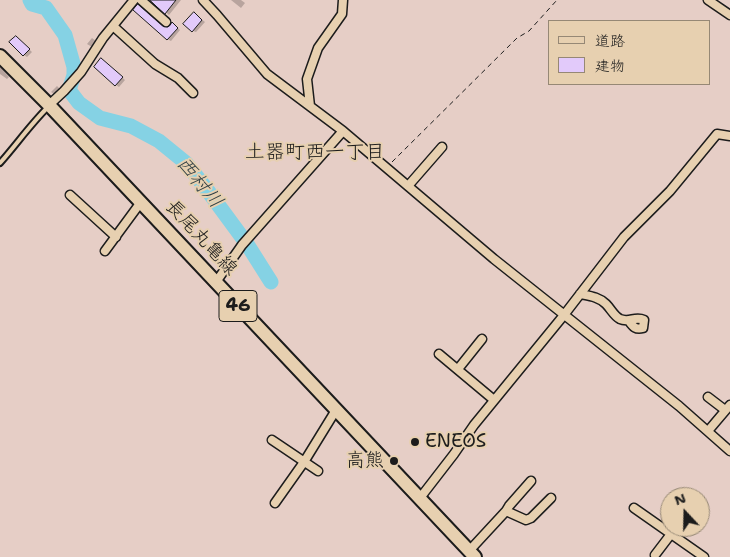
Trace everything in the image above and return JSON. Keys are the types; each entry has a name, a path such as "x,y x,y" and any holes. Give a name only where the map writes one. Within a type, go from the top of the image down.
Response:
{"main road":[{"name":"長尾丸亀線","path":"0,56 141,202 472,554"}],"street":[{"path":"49,105 81,72 102,38 134,0"},
{"path":"141,0 166,22"},
{"path":"203,0 267,74 342,131 494,259 679,406 730,450"},
{"path":"310,106 307,79 318,48 342,14 343,0"},
{"path":"708,0 730,15"},
{"path":"113,26 155,64 180,75 193,93"},
{"path":"144,54 151,46"},
{"path":"216,282 242,245 342,131"},
{"path":"420,498 454,454 474,424 564,315 624,237 670,191 717,134 730,136"},
{"path":"408,186 442,147"},
{"path":"70,195 116,237"},
{"path":"105,251 141,202"},
{"path":"580,294 598,298 613,313 629,321"},
{"path":"458,369 482,339"},
{"path":"440,354 494,400"},
{"path":"708,397 728,408 708,431"},
{"path":"275,503 304,462 336,410"},
{"path":"272,440 318,471"},
{"path":"472,554 531,481"},
{"path":"506,511 526,520 531,518 551,498"},
{"path":"634,508 660,526"},
{"path":"655,555 669,537"},
{"path":"675,537 704,557"}],"lane":[{"path":"0,164 49,105"}],"path":[{"path":"386,168 517,38 530,31 557,0"}],"building":[{"path":"150,0 176,0 165,14"},
{"path":"138,4 163,26 168,27 172,22 178,28 167,40 133,10"},
{"path":"194,12 202,20 192,32 183,24"},
{"path":"16,36 30,49 23,56 9,42"},
{"path":"101,58 123,77 115,86 94,67"}],"waterway":[{"name":"西村川","path":"30,0 32,4 46,8 65,35 74,67 74,75 69,90 79,103 100,118 131,126 159,141 186,163 247,244 271,282"}],"place":[{"name":"ENEOS","path":"415,442"},
{"name":"高熊","path":"394,461"}],"district":[{"name":"土器町西一丁目","path":"315,153"}]}
